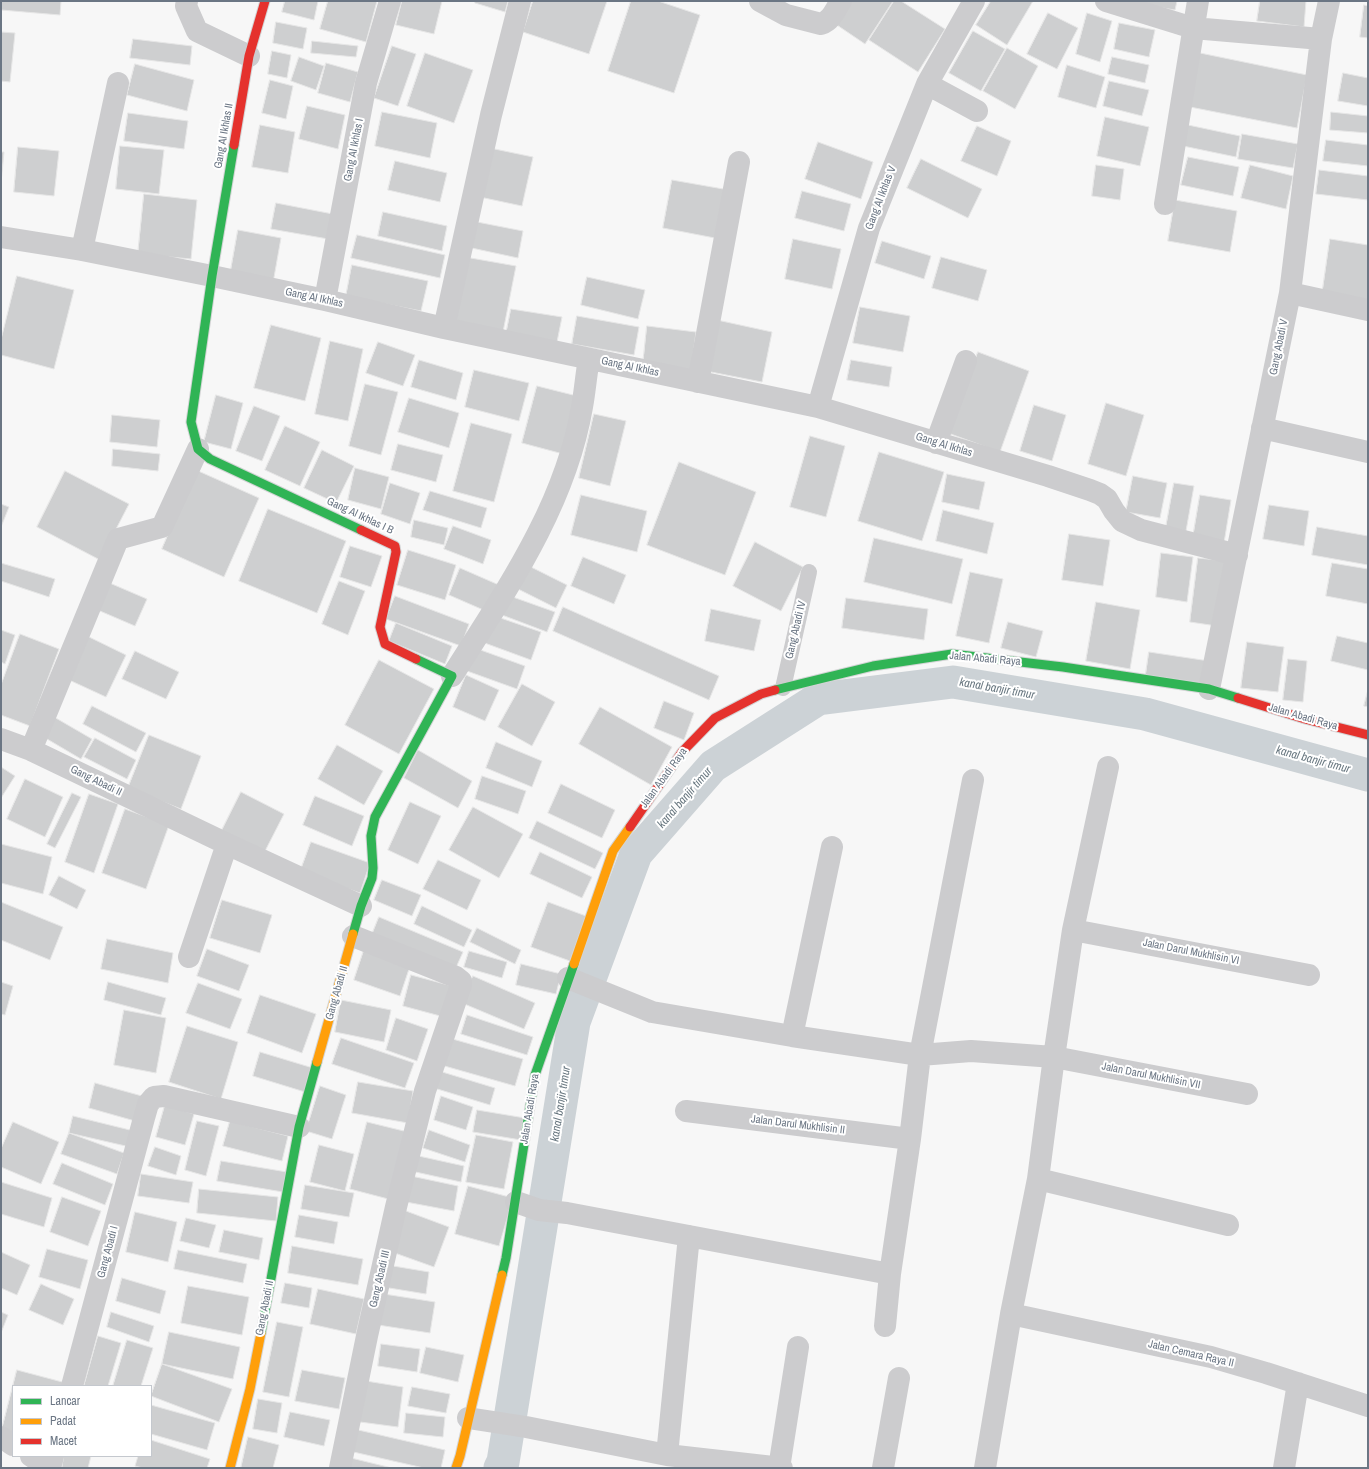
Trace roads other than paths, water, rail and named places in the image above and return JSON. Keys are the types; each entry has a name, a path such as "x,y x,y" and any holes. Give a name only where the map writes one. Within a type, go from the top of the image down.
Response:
{"street":[{"path":"187,1 186,6 197,31 250,56"},
{"name":"Gang Al Ikhlas II","path":"212,276 250,56 264,1"},
{"name":"Gang Al Ikhlas I","path":"325,300 366,83 390,1"},
{"path":"444,328 491,115 520,1"},
{"path":"760,1 786,15 821,24 827,22 831,18 841,1"},
{"name":"Gang Al Ikhlas V","path":"818,407 869,228 927,84 974,1"},
{"path":"1106,1 1193,28 1321,38"},
{"path":"1165,204 1198,1"},
{"name":"Gang Abadi V","path":"1209,689 1290,293 1321,38 1329,1"},
{"path":"82,250 118,83"},
{"path":"927,84 977,111"},
{"path":"698,382 739,162"},
{"name":"Gang Al Ikhlas","path":"1,237 82,250 212,276 325,300 444,328 818,407 1048,476 1100,494 1107,499 1122,522 1141,530 1237,555"},
{"path":"31,750 118,539 162,527 198,449 191,422 212,276"},
{"path":"1290,293 1368,310"},
{"path":"361,906 372,878 373,868 371,836 375,817 452,676 514,577 536,539 550,510 573,444 582,408 588,359"},
{"path":"936,443 966,361"},
{"path":"1262,428 1368,452"},
{"name":"Gang Al Ikhlas I B","path":"198,449 210,460 395,546 396,552 380,627 385,644 452,676"},
{"name":"Jalan Abadi Raya","path":"456,1468 506,1258 516,1202 534,1075 576,980 613,851 682,752 715,718 761,694 783,688 874,666 952,654 1063,667 1209,689 1305,719 1368,735"},
{"name":"Gang Abadi II","path":"1,739 31,750 227,844 361,906 299,1127 250,1389 230,1468"},
{"path":"985,1468 1011,1314 1038,1179 1054,1057 1074,930 1108,767"},
{"path":"885,1326 890,1274 910,1139 920,1055 973,780"},
{"path":"189,958 227,844"},
{"path":"792,1036 832,847"},
{"name":"Jalan Darul Mukhlisin VI","path":"1074,930 1309,975"},
{"name":"Gang Abadi III","path":"340,1468 371,1321 425,1091 460,989 461,981 456,977 353,936"},
{"name":"Jalan Darul Mukhlisin VII","path":"576,980 652,1012 792,1036 920,1055 971,1051 1054,1057 1247,1094"},
{"name":"Gang Abadi I","path":"72,1385 144,1118 148,1104 154,1097 164,1096 299,1127"},
{"name":"Jalan Darul Mukhlisin II","path":"686,1111 910,1139"},
{"path":"1038,1179 1228,1225"},
{"path":"516,1202 539,1210 567,1213 890,1274"},
{"path":"667,1455 689,1236"},
{"name":"Jalan Cemara Raya II","path":"1011,1314 1211,1357 1368,1406"},
{"path":"779,1468 798,1347"},
{"path":"883,1468 898,1378"},
{"path":"1284,1468 1298,1383"},
{"path":"468,1418 526,1427 667,1455 782,1468"},
{"path":"1,1437 12,1443"},
{"path":"33,1457 50,1468 53,1457"}],"lane":[{"name":"Gang Abadi IV","path":"783,688 809,572"}],"waterway":[{"name":"kanal banjir timur","path":"500,1468 503,1462 574,1022 636,854 713,766 818,699 953,682 1145,714 1368,775"}]}
